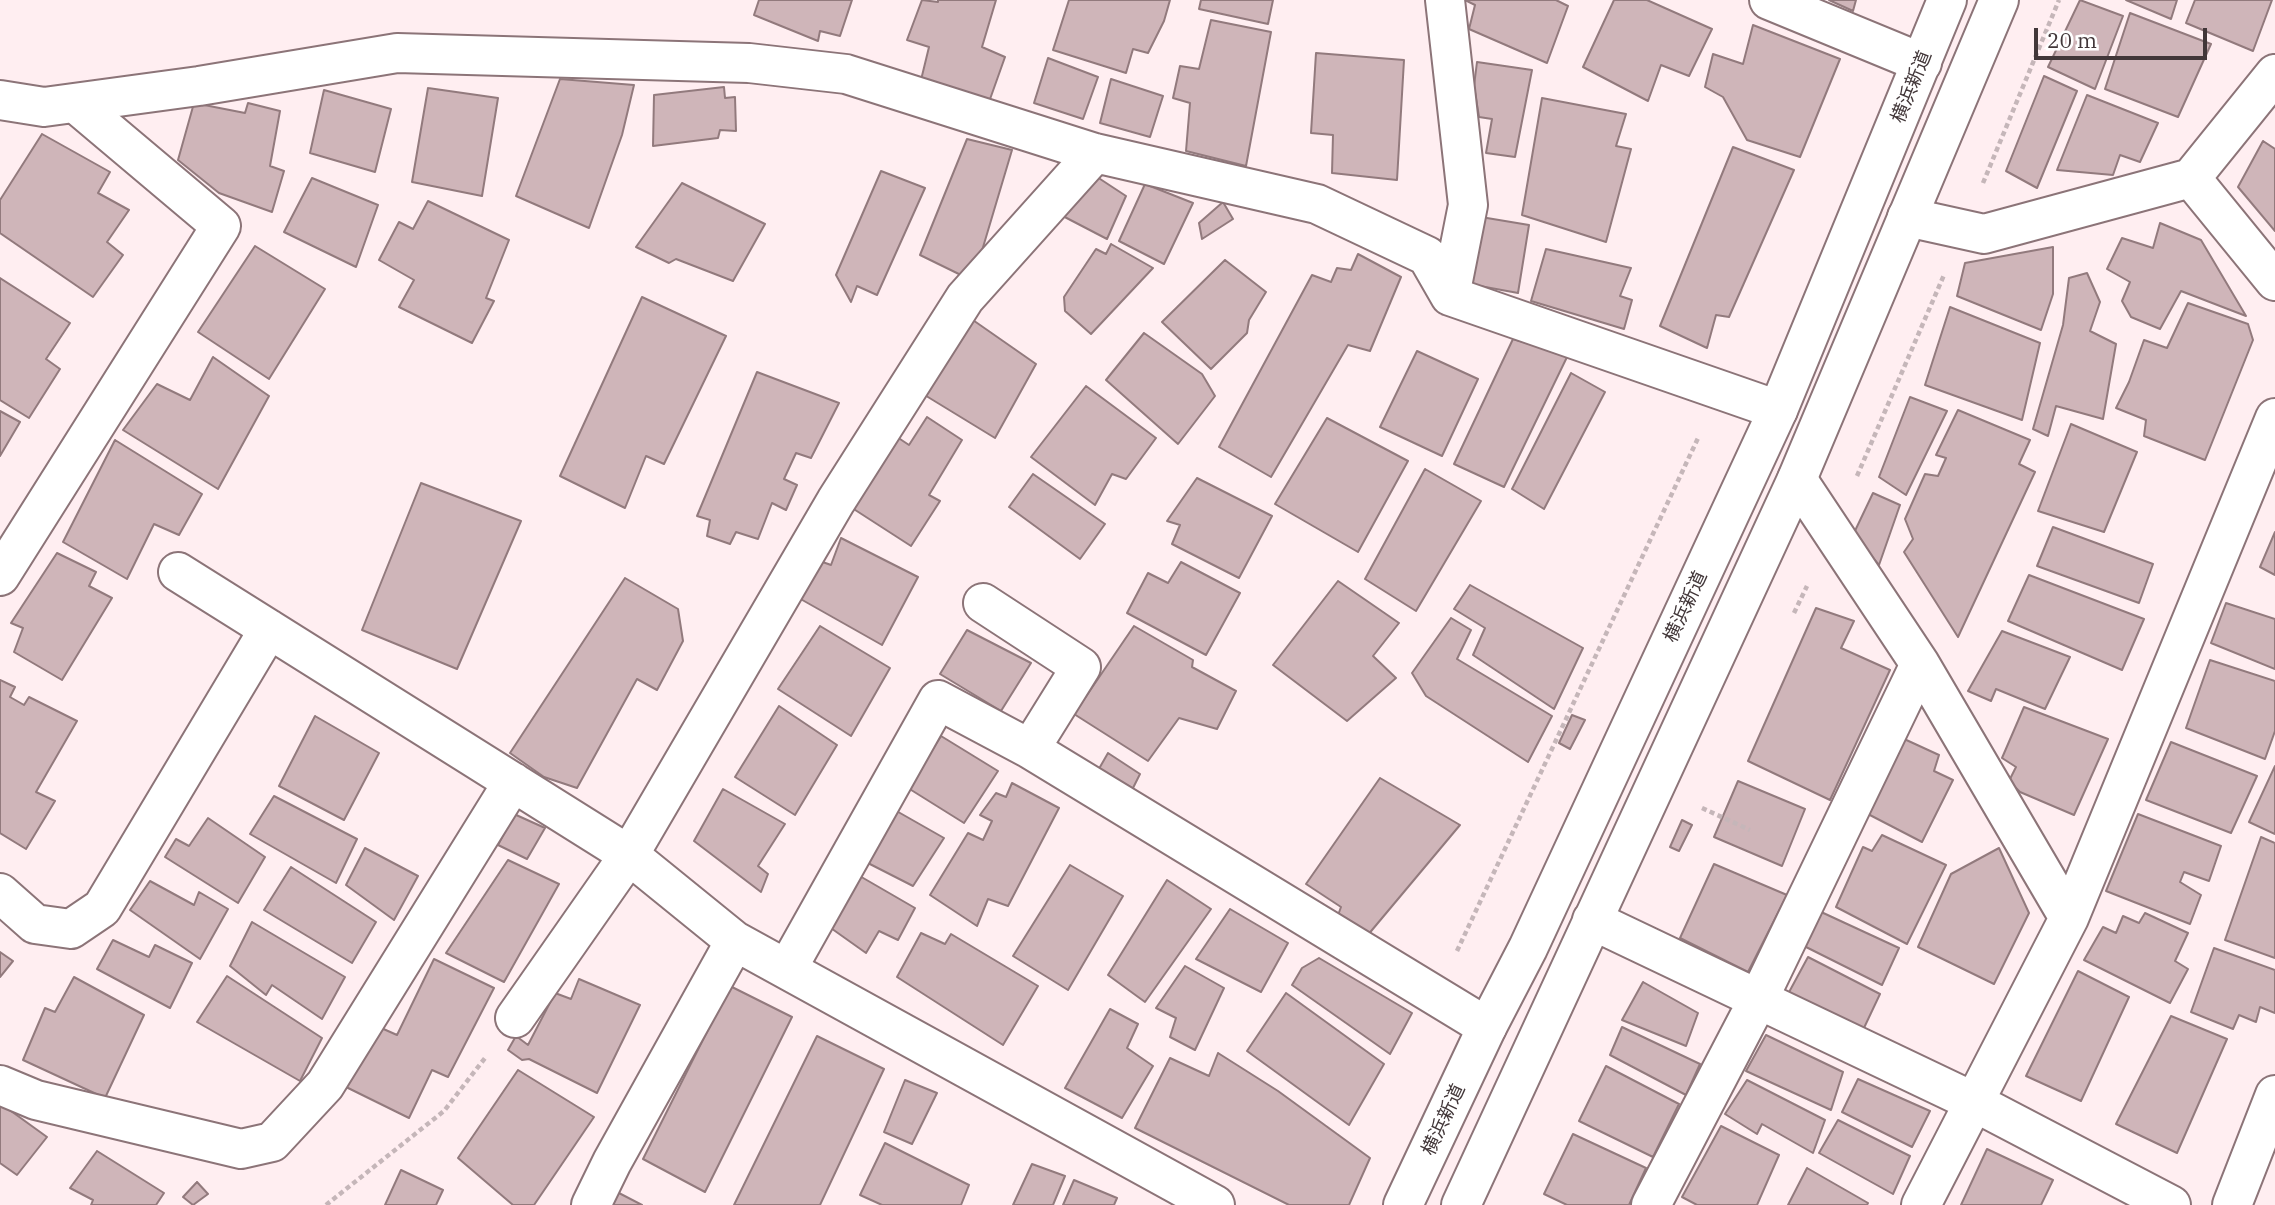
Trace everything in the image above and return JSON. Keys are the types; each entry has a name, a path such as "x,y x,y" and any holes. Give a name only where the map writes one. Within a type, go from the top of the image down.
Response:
{"main road":[{"path":"1445,0 1468,205 1450,296"},
{"path":"1769,0 1922,63"},
{"name":"横浜新道","path":"1403,1205 1487,1027 1528,948 1778,410 1947,0"},
{"path":"1461,1205 1797,479 1999,0"},
{"path":"0,100 44,107 200,86 397,53 749,63 846,74 1095,153 1317,204 1427,256 1450,296 1778,410"},
{"path":"1907,218 1984,234 2192,178 2275,74"},
{"path":"0,576 221,226 75,103"},
{"path":"515,1018 629,855 836,501 965,298 1095,153"},
{"path":"2192,178 2275,281"},
{"path":"1921,1205 2068,918 2275,418"},
{"path":"1797,479 1920,664 2068,918"},
{"path":"178,572 629,855 735,941 1215,1205"},
{"path":"983,603 1081,667 1030,749"},
{"path":"0,893 35,924 71,929 102,908 269,629"},
{"path":"1651,1205 1758,1000 1920,664"},
{"path":"787,969 939,700 1030,749 1487,1027"},
{"path":"0,1085 36,1100 241,1149 272,1142 324,1085 513,782"},
{"path":"1592,920 1974,1102 2171,1205"},
{"path":"591,1205 612,1162 735,941"},
{"path":"2232,1205 2275,1095"}],"path":[{"path":"1436,996 1720,390"},
{"path":"1568,698 1575,700"},
{"path":"1702,808 1750,830"},
{"path":"326,1205 444,1111 515,1018"}],"building":[{"path":"759,0 852,0 840,36 820,31 818,41 754,15"},
{"path":"922,0 996,0 982,47 1005,57 989,102 921,80 929,47 907,40"},
{"path":"1069,0 1170,0 1164,21 1148,53 1133,49 1126,73 1053,50"},
{"path":"1201,0 1273,0 1268,24 1199,9"},
{"path":"1465,0 1556,0 1568,6 1547,63 1469,29 1475,5"},
{"path":"1614,0 1647,0 1712,29 1689,76 1661,65 1648,101 1583,67"},
{"path":"1829,0 1856,0 1853,11"},
{"path":"2080,0 2123,16 2095,89 2048,67"},
{"path":"2126,0 2177,0 2171,19"},
{"path":"2195,0 2272,0 2253,51 2186,23"},
{"path":"2130,13 2211,44 2178,117 2105,89"},
{"path":"1211,20 1271,32 1246,166 1186,151 1190,103 1173,98 1180,66 1199,69"},
{"path":"1753,25 1840,59 1800,157 1747,140 1723,97 1705,87 1713,54 1743,64"},
{"path":"1316,53 1404,60 1397,180 1332,173 1333,135 1311,133"},
{"path":"1048,58 1098,77 1083,119 1034,103"},
{"path":"1477,62 1532,70 1515,157 1486,153 1492,119 1479,117 1474,86"},
{"path":"2044,76 2077,91 2037,188 2006,171"},
{"path":"560,79 634,85 622,135 589,228 516,196"},
{"path":"1111,79 1163,96 1150,137 1100,123"},
{"path":"724,87 725,98 735,97 736,131 720,130 718,138 653,146 654,95"},
{"path":"428,88 498,98 482,196 412,182"},
{"path":"324,90 391,109 375,172 310,153"},
{"path":"2087,95 2158,123 2140,162 2120,155 2113,175 2057,170"},
{"path":"1542,98 1626,114 1616,146 1631,149 1606,242 1522,215"},
{"path":"194,103 245,113 248,103 280,111 270,166 284,171 272,212 219,193 178,160"},
{"path":"42,134 110,172 98,193 129,210 107,242 123,255 93,297 0,233 0,200"},
{"path":"967,139 1012,150 981,254 965,277 920,255"},
{"path":"2263,141 2275,149 2275,231 2238,187"},
{"path":"1733,147 1794,170 1729,317 1716,315 1707,348 1660,326"},
{"path":"881,171 925,188 877,295 857,286 851,302 836,275"},
{"path":"1091,173 1126,196 1107,239 1057,213"},
{"path":"312,178 378,205 356,267 284,232"},
{"path":"682,183 765,224 733,281 676,259 669,263 636,247"},
{"path":"1145,184 1193,203 1164,264 1119,241"},
{"path":"428,201 509,240 486,298 494,301 472,343 399,307 414,280 379,260 399,222 413,229"},
{"path":"1223,202 1233,219 1202,239 1199,223"},
{"path":"1481,217 1529,225 1518,293 1469,284"},
{"path":"2160,223 2201,240 2246,316 2181,291 2160,329 2131,317 2122,301 2130,282 2107,269 2122,238 2153,248"},
{"path":"1111,244 1153,268 1091,334 1065,311 1064,297 1096,249 1106,254"},
{"path":"255,246 325,289 269,379 198,332"},
{"path":"2053,247 2053,294 2041,330 1957,296 1965,263"},
{"path":"1546,249 1631,268 1620,296 1632,300 1624,329 1531,301"},
{"path":"1358,254 1401,277 1370,351 1348,345 1271,477 1219,447 1312,275 1331,282 1337,268 1351,270"},
{"path":"1225,260 1266,292 1249,320 1247,333 1211,369 1162,322"},
{"path":"2087,273 2100,302 2090,331 2116,344 2103,419 2056,406 2048,436 2033,429 2063,325 2069,278"},
{"path":"0,278 70,323 46,359 60,369 29,418 0,400"},
{"path":"642,297 726,336 664,464 646,456 625,508 560,476"},
{"path":"2188,303 2248,324 2253,340 2205,460 2144,436 2146,420 2116,408 2129,382 2144,340 2167,348"},
{"path":"1950,307 2040,343 2022,420 1925,385"},
{"path":"970,318 1036,364 995,438 923,394"},
{"path":"1144,333 1202,374 1215,396 1178,444 1106,380"},
{"path":"1513,339 1568,355 1504,487 1454,464"},
{"path":"1417,351 1478,379 1442,456 1380,427"},
{"path":"213,357 269,396 218,489 123,430 157,384 190,400"},
{"path":"757,372 839,403 811,458 796,453 784,479 797,485 786,510 772,503 758,539 736,532 730,544 707,536 710,520 697,516"},
{"path":"1571,373 1605,392 1544,509 1512,489"},
{"path":"1086,386 1156,438 1126,479 1112,474 1095,505 1031,457"},
{"path":"1910,397 1947,411 1906,495 1879,477"},
{"path":"1958,410 2030,440 2019,464 2035,472 1958,637 1904,552 1913,539 1905,519 1925,474 1938,476 1946,458 1936,455"},
{"path":"0,411 20,422 0,456"},
{"path":"927,417 962,440 929,495 940,501 911,546 849,506 894,435 909,445"},
{"path":"1327,418 1408,461 1358,552 1275,504"},
{"path":"2071,424 2137,452 2104,532 2038,511"},
{"path":"115,440 202,494 179,535 154,524 127,579 63,542"},
{"path":"1425,469 1481,501 1416,611 1365,579"},
{"path":"1033,474 1105,524 1080,559 1009,507"},
{"path":"1197,478 1272,516 1239,578 1172,544 1180,525 1167,521"},
{"path":"421,483 521,521 457,669 362,630"},
{"path":"1873,493 1900,505 1879,565 1853,535"},
{"path":"2053,527 2153,564 2139,603 2037,566"},
{"path":"2275,532 2275,575 2260,567"},
{"path":"841,538 918,577 882,645 797,597 817,560 831,565"},
{"path":"57,553 96,572 89,586 112,598 62,680 14,652 23,628 11,623"},
{"path":"1181,562 1240,593 1206,655 1127,613 1148,573 1168,583"},
{"path":"2029,575 2144,619 2122,670 2008,621"},
{"path":"625,578 678,609 683,641 657,690 637,679 577,788 544,777 510,753"},
{"path":"1338,581 1399,623 1373,656 1396,678 1347,721 1273,665"},
{"path":"1470,585 1583,648 1554,709 1473,655 1485,628 1454,609"},
{"path":"2226,603 2275,619 2275,669 2211,643"},
{"path":"1816,608 1854,621 1841,648 1890,670 1830,800 1748,761"},
{"path":"1451,618 1471,630 1457,659 1552,716 1528,762 1426,696 1412,673"},
{"path":"820,626 890,668 851,736 778,689"},
{"path":"1134,626 1193,660 1192,667 1236,691 1217,729 1179,718 1148,761 1074,714"},
{"path":"967,630 1031,663 1001,711 940,674"},
{"path":"2002,631 2070,657 2045,709 1996,689 1991,701 1968,691"},
{"path":"2210,660 2275,681 2275,731 2265,759 2186,728"},
{"path":"0,680 15,687 10,697 24,705 29,697 77,721 36,792 55,801 26,849 0,833"},
{"path":"779,706 837,745 795,815 735,777"},
{"path":"2024,707 2108,739 2074,815 2020,792 2009,781 2016,767 2002,758"},
{"path":"1572,715 1585,720 1570,749 1559,743"},
{"path":"315,716 379,753 344,820 279,786"},
{"path":"941,736 998,771 964,823 908,788"},
{"path":"1902,738 1939,755 1934,771 1953,780 1922,842 1866,813"},
{"path":"2171,742 2257,776 2231,833 2146,800"},
{"path":"1108,753 1140,774 1130,794 1096,774"},
{"path":"2275,766 2275,834 2249,822"},
{"path":"1380,778 1460,825 1367,936 1337,918 1341,907 1306,884"},
{"path":"1738,781 1805,809 1782,866 1714,837"},
{"path":"1012,783 1059,808 1008,906 988,899 977,926 930,895 968,833 983,840 992,821 980,815 996,793 1006,797"},
{"path":"723,789 785,824 758,866 768,874 761,892 694,841"},
{"path":"274,796 357,839 336,883 250,834"},
{"path":"893,809 944,838 913,886 862,860"},
{"path":"514,814 545,828 527,859 498,845"},
{"path":"2138,814 2221,846 2209,881 2184,872 2180,882 2201,895 2190,924 2106,891"},
{"path":"208,818 265,857 238,903 165,857 176,839 189,846"},
{"path":"1682,820 1692,825 1679,851 1670,847"},
{"path":"1882,835 1946,865 1907,944 1836,907 1863,847 1872,851"},
{"path":"2261,837 2275,843 2275,958 2225,940"},
{"path":"365,848 418,876 394,920 346,885"},
{"path":"1999,848 2029,913 1994,984 1918,947 1951,874"},
{"path":"508,860 559,884 504,982 446,953"},
{"path":"1714,864 1787,895 1748,972 1680,938"},
{"path":"1070,865 1123,896 1068,990 1013,956"},
{"path":"291,867 376,922 352,963 264,910"},
{"path":"858,875 915,908 898,940 879,931 866,953 828,926"},
{"path":"1167,880 1211,909 1145,1002 1108,975"},
{"path":"150,881 194,905 199,892 228,909 200,959 130,910"},
{"path":"1230,909 1288,943 1261,992 1196,959"},
{"path":"1819,911 1899,948 1882,985 1804,946"},
{"path":"2145,913 2188,933 2175,961 2188,969 2170,1003 2084,960 2103,927 2116,933 2123,916 2139,923"},
{"path":"252,922 345,977 322,1019 272,985 266,995 230,966"},
{"path":"921,933 945,944 951,934 1038,986 1003,1045 897,977"},
{"path":"113,940 149,957 155,945 192,963 170,1008 97,969"},
{"path":"2214,948 2275,970 2275,1013 2260,1007 2256,1022 2239,1015 2233,1029 2191,1012"},
{"path":"0,952 13,961 0,977"},
{"path":"1808,957 1880,994 1863,1030 1788,994"},
{"path":"1319,958 1412,1013 1390,1054 1292,985 1302,968"},
{"path":"434,959 494,988 448,1077 432,1070 409,1118 344,1086 379,1027 397,1035"},
{"path":"1185,966 1224,988 1195,1050 1170,1037 1176,1018 1156,1008"},
{"path":"2078,971 2129,997 2081,1101 2026,1076"},
{"path":"227,976 322,1038 300,1081 197,1022"},
{"path":"74,977 144,1015 105,1098 23,1060 45,1008 55,1012"},
{"path":"579,979 640,1005 597,1093 529,1059 522,1060 508,1050 516,1036 528,1045 555,993 571,999"},
{"path":"1643,982 1698,1013 1686,1046 1622,1020"},
{"path":"730,986 792,1017 705,1192 643,1159"},
{"path":"1286,993 1384,1064 1349,1125 1247,1051"},
{"path":"1110,1009 1138,1024 1127,1048 1153,1066 1122,1118 1065,1088"},
{"path":"2171,1016 2227,1039 2177,1153 2116,1124"},
{"path":"1622,1027 1700,1064 1686,1095 1610,1055"},
{"path":"1766,1035 1843,1072 1831,1110 1746,1071"},
{"path":"817,1036 884,1069 820,1205 734,1205"},
{"path":"1218,1053 1278,1091 1370,1158 1349,1205 1289,1205 1135,1128 1170,1058 1209,1076"},
{"path":"1606,1066 1679,1104 1653,1157 1579,1121"},
{"path":"518,1070 594,1117 534,1205 513,1205 458,1158"},
{"path":"1858,1079 1930,1111 1912,1147 1842,1112"},
{"path":"905,1080 937,1093 912,1144 884,1132"},
{"path":"1747,1080 1825,1120 1813,1153 1762,1124 1757,1134 1725,1114"},
{"path":"0,1103 47,1137 17,1175 0,1163"},
{"path":"1838,1120 1910,1156 1893,1194 1819,1153"},
{"path":"1721,1126 1779,1155 1757,1205 1697,1205 1682,1197"},
{"path":"1573,1134 1646,1168 1629,1205 1567,1205 1544,1194"},
{"path":"885,1143 969,1185 961,1205 882,1205 860,1195"},
{"path":"1987,1149 2053,1180 2041,1205 1961,1205"},
{"path":"97,1151 164,1193 156,1205 91,1205 93,1200 70,1188"},
{"path":"1032,1164 1065,1176 1053,1205 1013,1205"},
{"path":"1807,1168 1868,1203 1867,1205 1788,1205"},
{"path":"401,1170 443,1190 436,1205 385,1205"},
{"path":"1074,1180 1117,1198 1114,1205 1063,1205"},
{"path":"197,1182 208,1194 193,1205 183,1197"},
{"path":"617,1192 642,1205 610,1205"}]}
